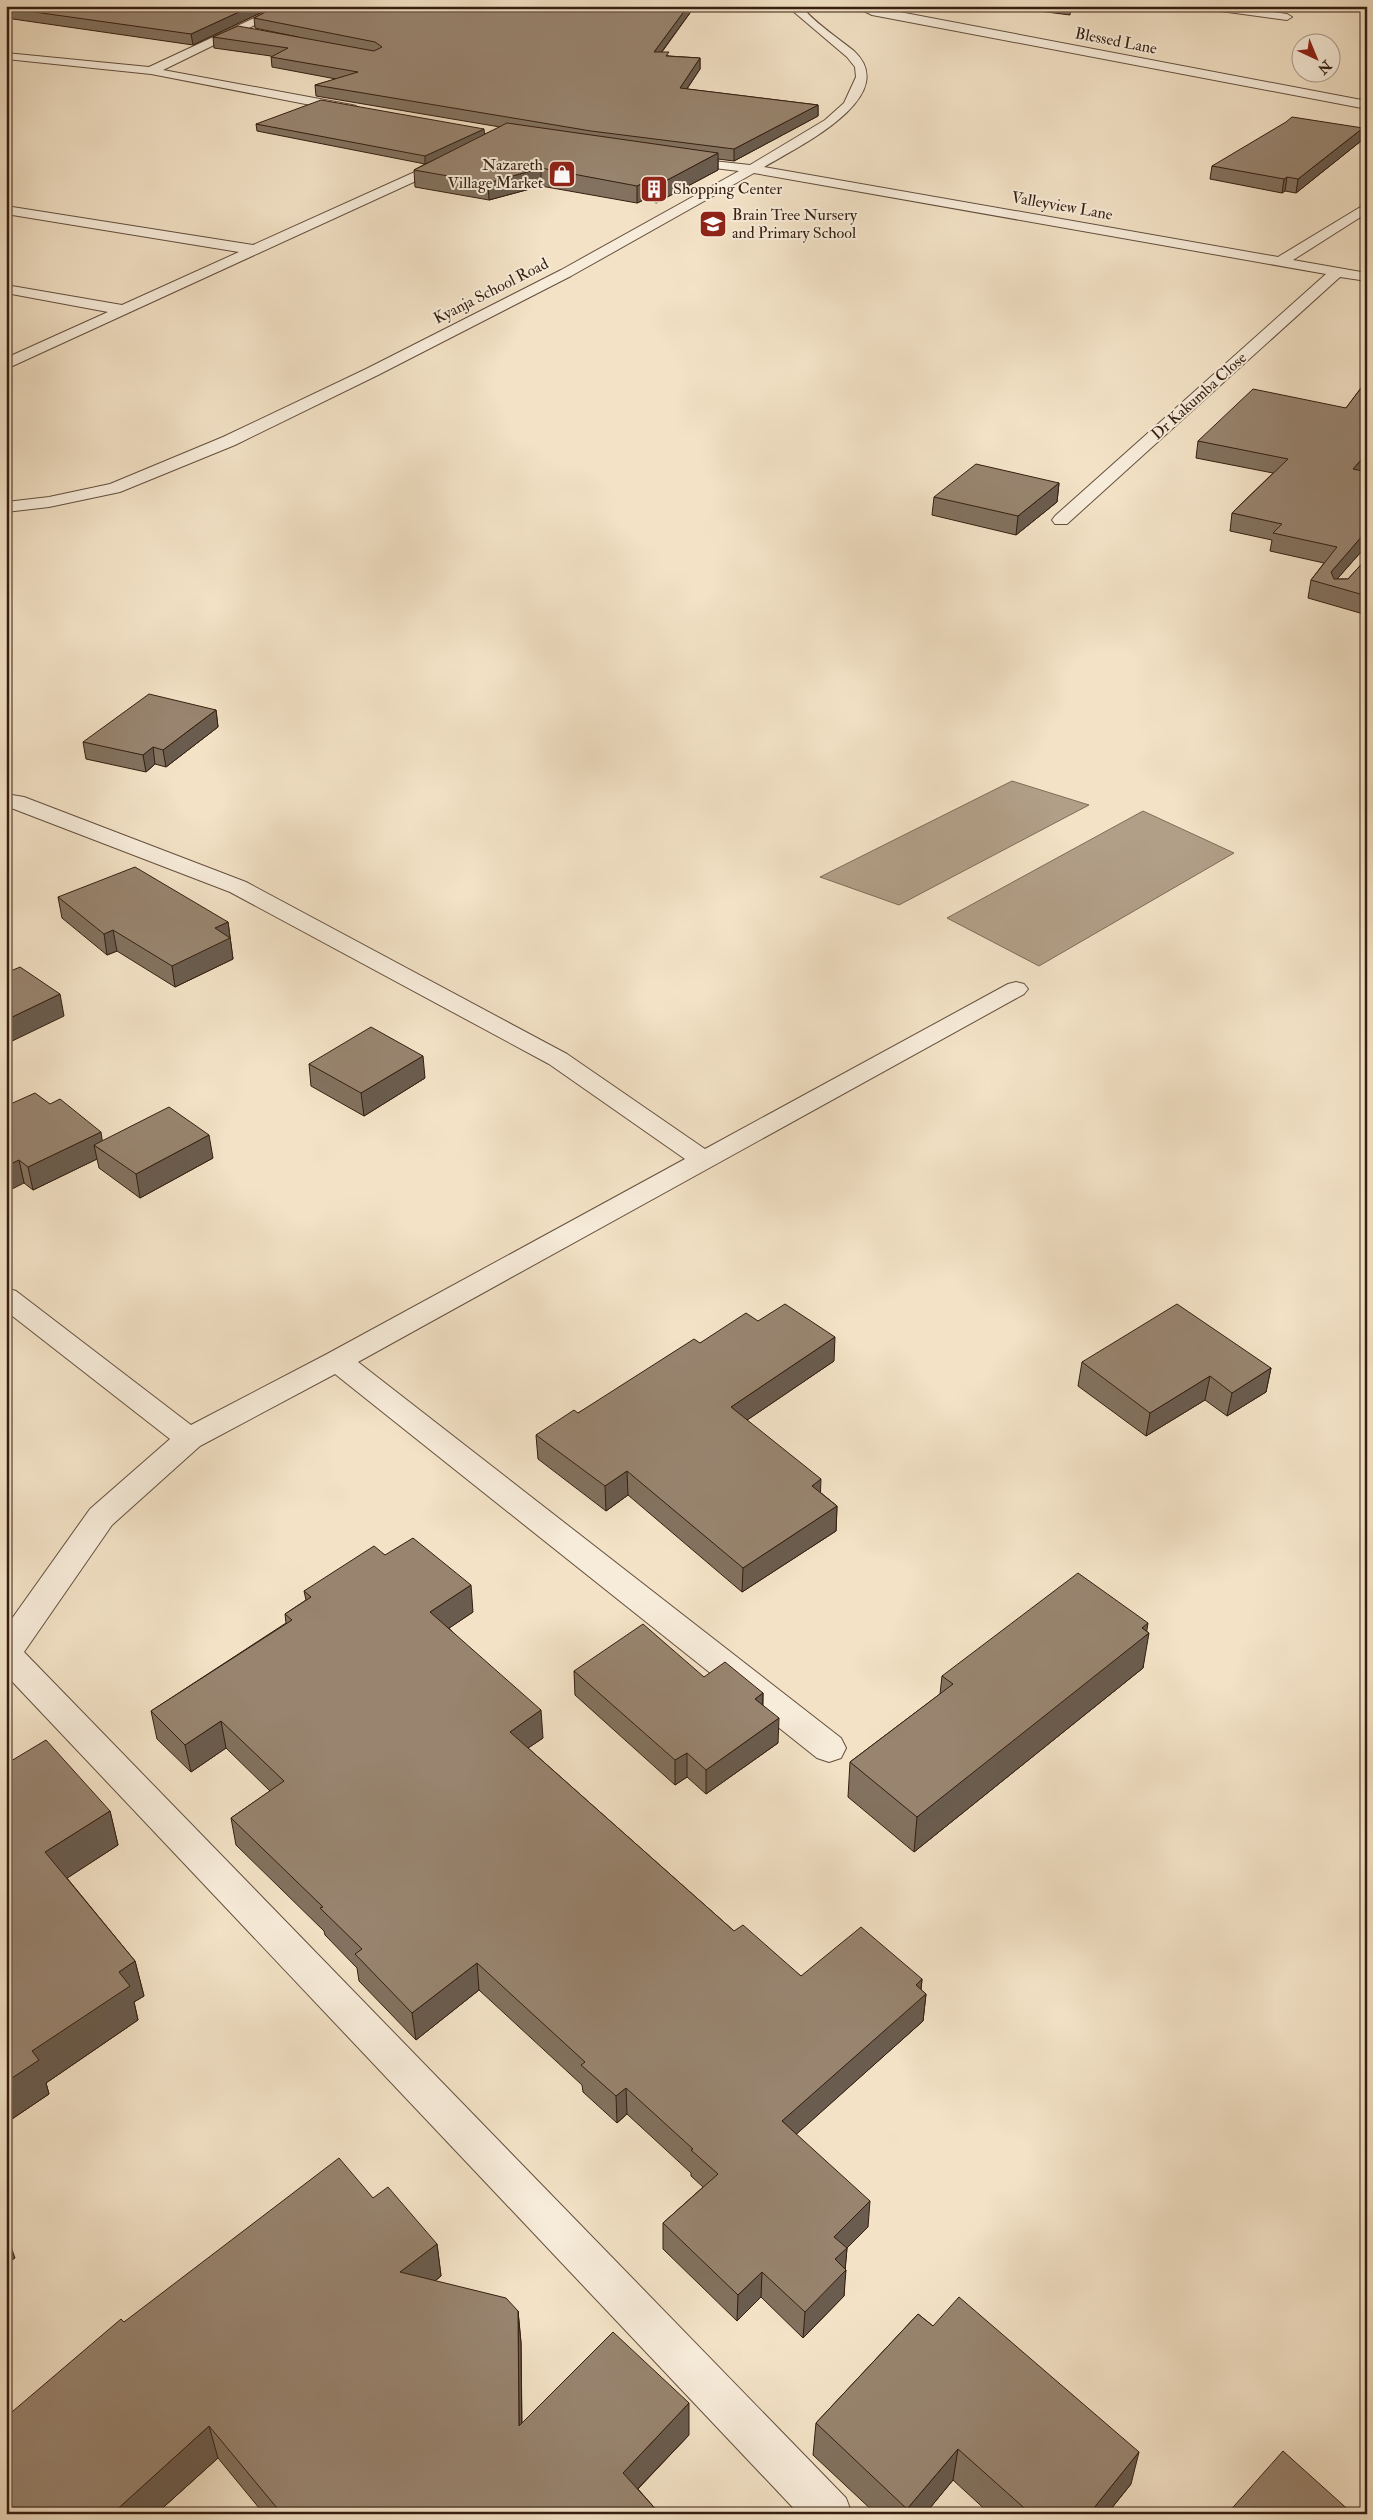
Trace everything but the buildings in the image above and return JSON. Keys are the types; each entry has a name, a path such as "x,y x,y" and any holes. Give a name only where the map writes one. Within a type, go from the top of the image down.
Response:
{"street":[{"path":"151,71 289,6"},
{"name":"Kyanja School Road","path":"6,507 49,502 121,486 229,441 372,372 557,277 752,169 829,123 849,105 862,78 861,67 851,55 798,10 797,6"},
{"name":"Blessed Lane","path":"859,6 872,12 971,32 1367,105"},
{"path":"1206,6 1286,17"},
{"path":"238,30 258,34"},
{"path":"6,56 151,71 364,111"},
{"path":"6,364 460,156"},
{"name":"Valleyview Lane","path":"667,158 752,169 1367,277"},
{"path":"1280,262 1367,207"},
{"path":"6,210 255,250"},
{"name":"Dr Kakumba Close","path":"1061,520 1337,272"},
{"path":"6,289 124,310"},
{"path":"6,800 16,802 238,887 558,1059 704,1160"},
{"path":"830,2514 6,1653 101,1517 189,1439 337,1361 1016,989"},
{"path":"6,1297 189,1439"},
{"path":"337,1361 829,1748"}],"shaded area":[{"path":"1012,781 1089,805 899,905 820,877"},
{"path":"1143,811 1234,853 1039,966 947,918"}],"place":[{"name":"Nazareth Village Market","path":"562,174"},
{"name":"Shopping Center","path":"654,189"},
{"name":"Brain Tree Nursery and Primary School","path":"713,224"}]}
